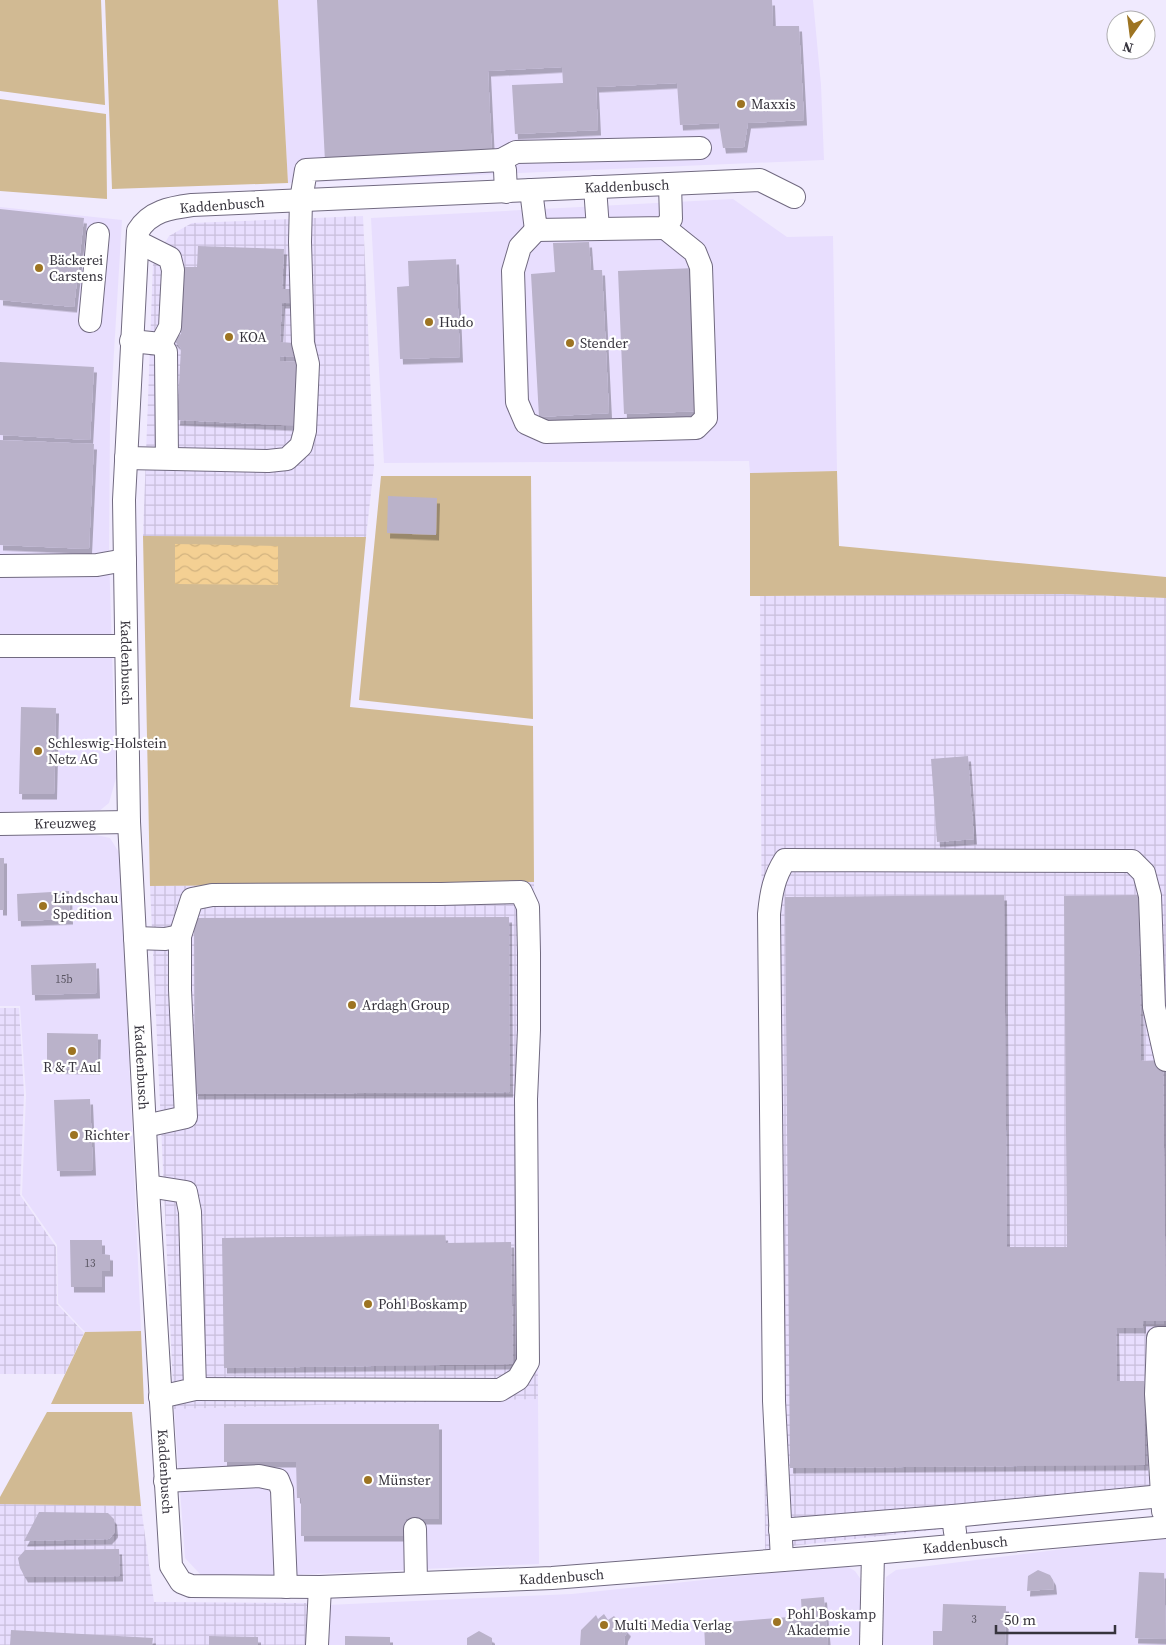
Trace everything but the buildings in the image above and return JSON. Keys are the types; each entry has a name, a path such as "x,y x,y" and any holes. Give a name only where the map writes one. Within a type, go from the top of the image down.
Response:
{"street":[{"path":"126,458 268,461 287,459 301,446 305,431 308,364 303,343 300,242 301,200 306,170 501,160 516,152 700,148"},
{"path":"501,160 505,170 506,192"},
{"name":"Kaddenbusch","path":"794,197 760,180 192,205 168,209 144,221 138,231 126,458 125,560 130,822 148,1186 171,1566 181,1582 191,1586 320,1588 552,1578 873,1553 1165,1527"},
{"path":"666,228 672,219 670,184"},
{"path":"595,188 598,230"},
{"path":"531,190 536,230"},
{"path":"666,228 695,252 701,267 706,418 696,428 546,432 526,424 517,402 513,272 520,248 536,230 598,230 666,228"},
{"path":"90,321 98,234"},
{"path":"138,242 170,258 173,270 170,327 161,344"},
{"path":"131,341 161,344"},
{"path":"161,344 166,352 168,458"},
{"path":"0,566 97,565 125,560"},
{"path":"0,646 126,646"},
{"name":"Kreuzweg","path":"0,824 130,822"},
{"path":"782,1560 774,1401 769,914 774,881 785,860 1132,861 1144,873 1150,896 1154,1007 1166,1060"},
{"path":"145,1126 186,1117 180,990 180,936 192,900 212,895 521,892 528,907 529,1030 526,1099 528,1362 518,1379 500,1390 195,1388 160,1397"},
{"path":"135,938 180,936"},
{"path":"148,1186 186,1192 190,1212 192,1255 195,1388"},
{"path":"1165,1527 1156,1394 1158,1338 1166,1338"},
{"path":"165,1481 259,1476 278,1480 282,1490 286,1587"},
{"path":"780,1530 1162,1496"},
{"path":"953,1516 957,1546"},
{"path":"415,1529 416,1583"},
{"path":"871,1645 873,1553"},
{"path":"318,1645 320,1588"}],"shaded area":[{"path":"0,0 101,0 105,105 0,91"},
{"path":"105,0 278,0 288,183 112,189"},
{"path":"278,0 813,0 821,85 824,160 288,183"},
{"path":"0,99 106,114 107,199 0,191"},
{"path":"733,199 787,237 833,236 837,471 750,473 749,461 384,463 371,218"},
{"path":"0,207 122,220 110,418 109,556 116,778 109,803 98,812 0,815"},
{"path":"363,216 374,466 366,537 143,536 153,263 169,236 192,223"},
{"path":"837,471 839,546 1166,577 1166,598 1065,594 750,596 750,473"},
{"path":"381,476 531,476 533,719 359,700"},
{"path":"143,536 366,537 350,707 533,726 534,882 150,886"},
{"path":"1065,594 1166,598 1166,1504 765,1549 760,596"},
{"path":"92,834 110,838 120,854 141,1331 85,1332 58,1303 57,1245 22,1195 26,1095 20,1006 0,1006 0,836"},
{"path":"534,882 538,1399 174,1409 150,886"},
{"path":"0,1008 19,1008 24,1094 20,1195 56,1247 57,1304 84,1333 65,1374 0,1374"},
{"path":"141,1331 144,1404 51,1404 85,1332"},
{"path":"538,1399 539,1564 219,1578 200,1574 185,1558 174,1409"},
{"path":"47,1412 132,1412 141,1506 0,1504 0,1497"},
{"path":"0,1504 141,1506 154,1602 310,1603 308,1645 0,1645"},
{"path":"1166,1536 1166,1645 882,1645 886,1577 896,1570"},
{"path":"845,1565 855,1571 864,1584 863,1645 325,1645 327,1605 572,1594"}],"water":[{"path":"175,544 278,546 278,585 175,584"}],"place":[{"name":"Maxxis","path":"741,104"},
{"name":"Bäckerei Carstens","path":"39,268"},
{"name":"Hudo","path":"429,322"},
{"name":"KOA","path":"229,337"},
{"name":"Stender","path":"570,343"},
{"name":"Schleswig-Holstein Netz AG","path":"38,751"},
{"name":"Lindschau Spedition","path":"43,906"},
{"name":"Ardagh Group","path":"352,1005"},
{"name":"R & T Aul","path":"72,1051"},
{"name":"Richter","path":"74,1135"},
{"name":"Pohl Boskamp","path":"368,1304"},
{"name":"Münster","path":"368,1480"},
{"name":"Pohl Boskamp Akademie","path":"777,1622"},
{"name":"Multi Media Verlag","path":"604,1625"}]}
